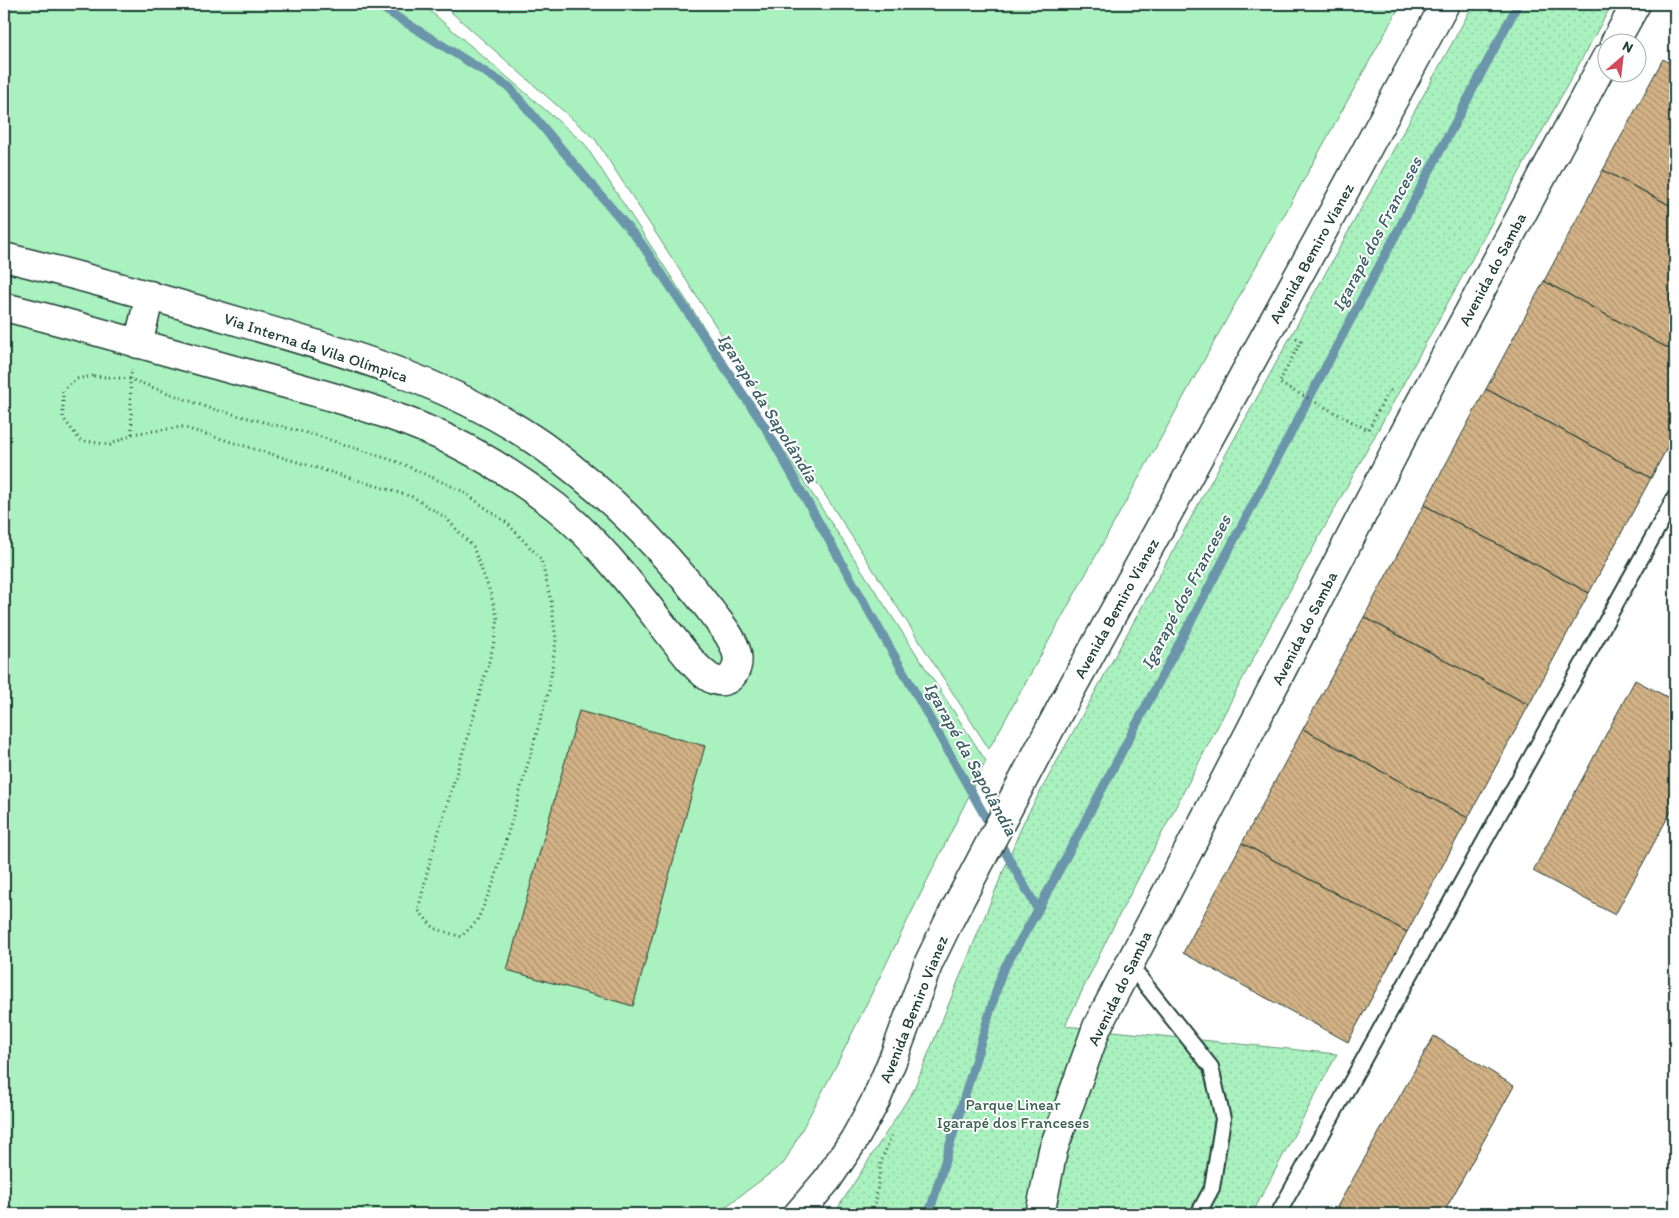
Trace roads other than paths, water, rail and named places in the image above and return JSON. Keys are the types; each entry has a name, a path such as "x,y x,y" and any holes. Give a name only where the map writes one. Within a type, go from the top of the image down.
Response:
{"street":[{"name":"Avenida Bemiro Vianez","path":"798,1214 827,1180 854,1140 876,1100 929,962 950,919 1026,774 1329,221 1445,4"},
{"path":"1621,32 1636,4"},
{"name":"Avenida do Samba","path":"1040,1214 1053,1150 1097,1027 1419,405 1596,77"},
{"name":"Via Interna da Vila Olímpica","path":"4,257 150,295 324,346 405,374 477,406 540,444 590,482 640,528 683,576 729,635 734,646 738,664 732,677 726,681 717,681 699,669 612,561 558,509 506,471 448,440 392,416 290,385 47,317 4,307"},
{"path":"138,344 150,295"},
{"path":"392,416 405,374"}],"lane":[{"path":"1278,1214 1675,497"},
{"path":"1129,964 1211,1067 1223,1119 1212,1188 1198,1214"}],"waterway":[{"name":"Igarapé da Sapolândia","path":"376,4 509,87 641,243 765,427 1038,910"},
{"name":"Igarapé dos Franceses","path":"929,1214 1002,972 1038,910 1518,4"}],"park label":[{"name":"Parque Linear Igarapé dos Franceses","path":"1013,1113"}]}
